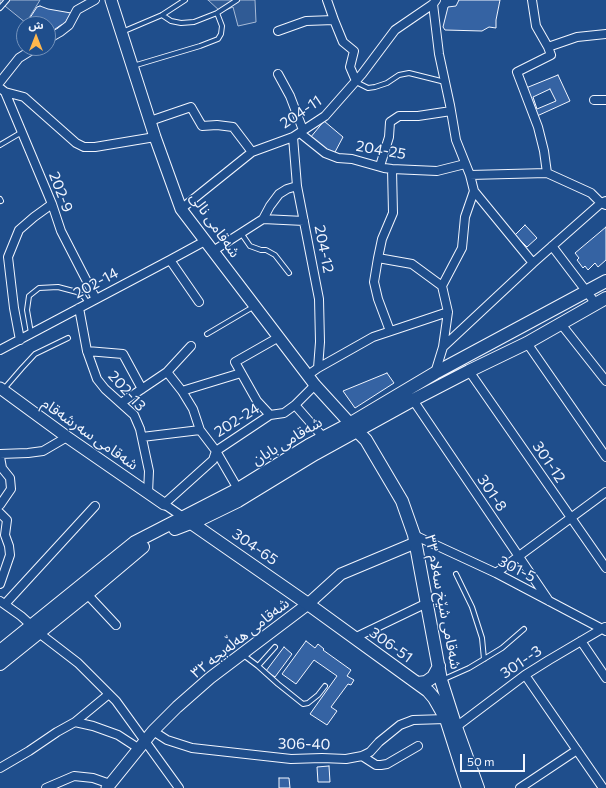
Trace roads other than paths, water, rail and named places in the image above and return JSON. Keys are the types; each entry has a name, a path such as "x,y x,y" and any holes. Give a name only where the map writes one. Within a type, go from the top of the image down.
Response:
{"main road":[{"name":"شەقامی بابان","path":"0,651 36,629 135,542 187,520 323,437 354,427 435,372 602,283"},
{"path":"0,664 36,629 87,594 140,548 187,520 238,501 315,454 354,427 413,400 527,342 603,300"},
{"name":"شەقامی شێخ سەلام ٣٣","path":"354,427 366,440 402,501 415,539 451,723 465,765 468,788"},
{"name":"304-65","path":"187,520 308,604"},
{"name":"306-51","path":"308,604 428,691 451,723"},
{"path":"418,683 426,682 433,677 439,666"},
{"name":"شەقامی شێخ سەلام ٣٣","path":"465,765 478,788"}],"street":[{"path":"56,34 69,25 77,10 95,0"},
{"name":"شەقامی نالی","path":"111,0 155,137 181,209 315,385 354,427"},
{"path":"328,0 343,42 354,51 350,66 356,81"},
{"path":"532,0 536,26 548,47 550,55 517,72 538,127 544,151 547,173"},
{"path":"434,2 439,54 456,140 470,175 474,191 533,264"},
{"name":"204-11","path":"181,209 252,152 299,133 326,116 396,30 434,2"},
{"path":"278,31 306,21 334,20"},
{"path":"548,47 577,37 606,34"},
{"path":"0,82 22,56"},
{"path":"278,74 290,96 299,133"},
{"path":"0,100 2,90 24,97 76,143 84,147 95,147 155,137"},
{"name":"202-9","path":"2,90 22,132 52,204 61,232 92,301"},
{"path":"594,100 606,100"},
{"path":"150,121 191,107 202,126 217,125 233,127 252,152"},
{"path":"380,166 389,137 390,122 398,116 418,116 451,111"},
{"name":"204-25","path":"299,133 325,153 338,158 352,159 392,169 437,171 465,164"},
{"name":"204-12","path":"299,133 297,186 319,299 320,342 318,368"},
{"path":"390,332 378,299 374,282 382,239 393,213 392,169"},
{"path":"444,347 552,246 604,203 591,193 547,173 470,175"},
{"path":"213,251 263,219 279,194 287,189 297,186"},
{"path":"442,286 462,248 465,217 474,191"},
{"path":"20,340 4,255 19,230 52,204"},
{"path":"263,219 304,221"},
{"name":"202-14","path":"0,350 205,241"},
{"path":"552,246 587,291 603,300"},
{"path":"378,258 412,264 442,286 448,312 444,347 435,372"},
{"path":"170,260 199,302"},
{"path":"602,283 603,300"},
{"name":"202-13","path":"79,308 87,351 97,379 105,390 134,415 142,437 149,471 148,493"},
{"path":"308,375 373,337 448,312"},
{"path":"561,324 606,381"},
{"path":"270,415 258,401 235,362 279,337"},
{"path":"527,342 606,457"},
{"path":"120,403 167,372 191,346"},
{"path":"87,351 123,354 142,389"},
{"name":"301-12","path":"469,371 606,568"},
{"path":"167,372 194,409 200,430 216,451 238,489"},
{"path":"182,391 241,373"},
{"name":"202-24","path":"164,504 213,460 216,451 270,415 284,413 295,405 315,385"},
{"name":"شەقامی سەرشەقام","path":"2,389 164,504"},
{"name":"301-8","path":"413,400 549,601"},
{"path":"295,405 323,437"},
{"path":"142,437 200,430"},
{"path":"0,505 11,490 10,478 2,468 0,455 28,454 43,451 67,436"},
{"path":"496,573 606,492"},
{"path":"164,504 187,520"},
{"path":"95,506 2,602 78,663 116,701 142,744 179,788"},
{"path":"0,513 7,520 5,535 10,555 0,584"},
{"name":"301-5","path":"415,539 496,573 605,629"},
{"name":"شەقامی هەڵەبجە ٣٢","path":"109,786 153,731 177,707 210,678 308,604 341,574 415,539"},
{"path":"87,594 116,625"},
{"path":"354,638 427,603"},
{"name":"301--3","path":"451,723 549,660 605,629"},
{"path":"581,641 606,678"},
{"path":"525,675 603,788"},
{"path":"0,768 75,722 109,694"},
{"path":"362,756 370,752 379,742 400,725 413,720 451,723"},
{"path":"75,722 92,726 142,744"},
{"name":"306-40","path":"153,731 167,740 192,748 219,752 291,760 322,758 346,759 362,756"},
{"path":"362,756 376,765 387,764 418,746"},
{"path":"523,787 577,750"},
{"path":"46,788 74,776 94,778 109,786"}],"lane":[{"path":"0,8 7,0"},
{"path":"122,32 162,15 185,0"},
{"path":"162,15 171,21 181,23 194,22 217,13 237,0"},
{"path":"132,66 200,46 218,39 221,34 222,26 217,13"},
{"path":"356,81 368,88 375,87 387,83 399,75 409,73 445,83"},
{"path":"0,146 22,132"},
{"path":"240,233 250,246 260,250 266,250 275,255 289,272"},
{"path":"32,333 27,310 28,296 39,288 58,287 77,292 92,301"},
{"path":"207,334 256,306"},
{"path":"2,389 35,354 68,338"},
{"path":"456,574 472,607 482,638 484,660"},
{"path":"442,680 484,660 502,648 524,629"},
{"path":"258,666 275,647"},
{"path":"242,654 303,704 308,703 318,695 325,686"}]}
